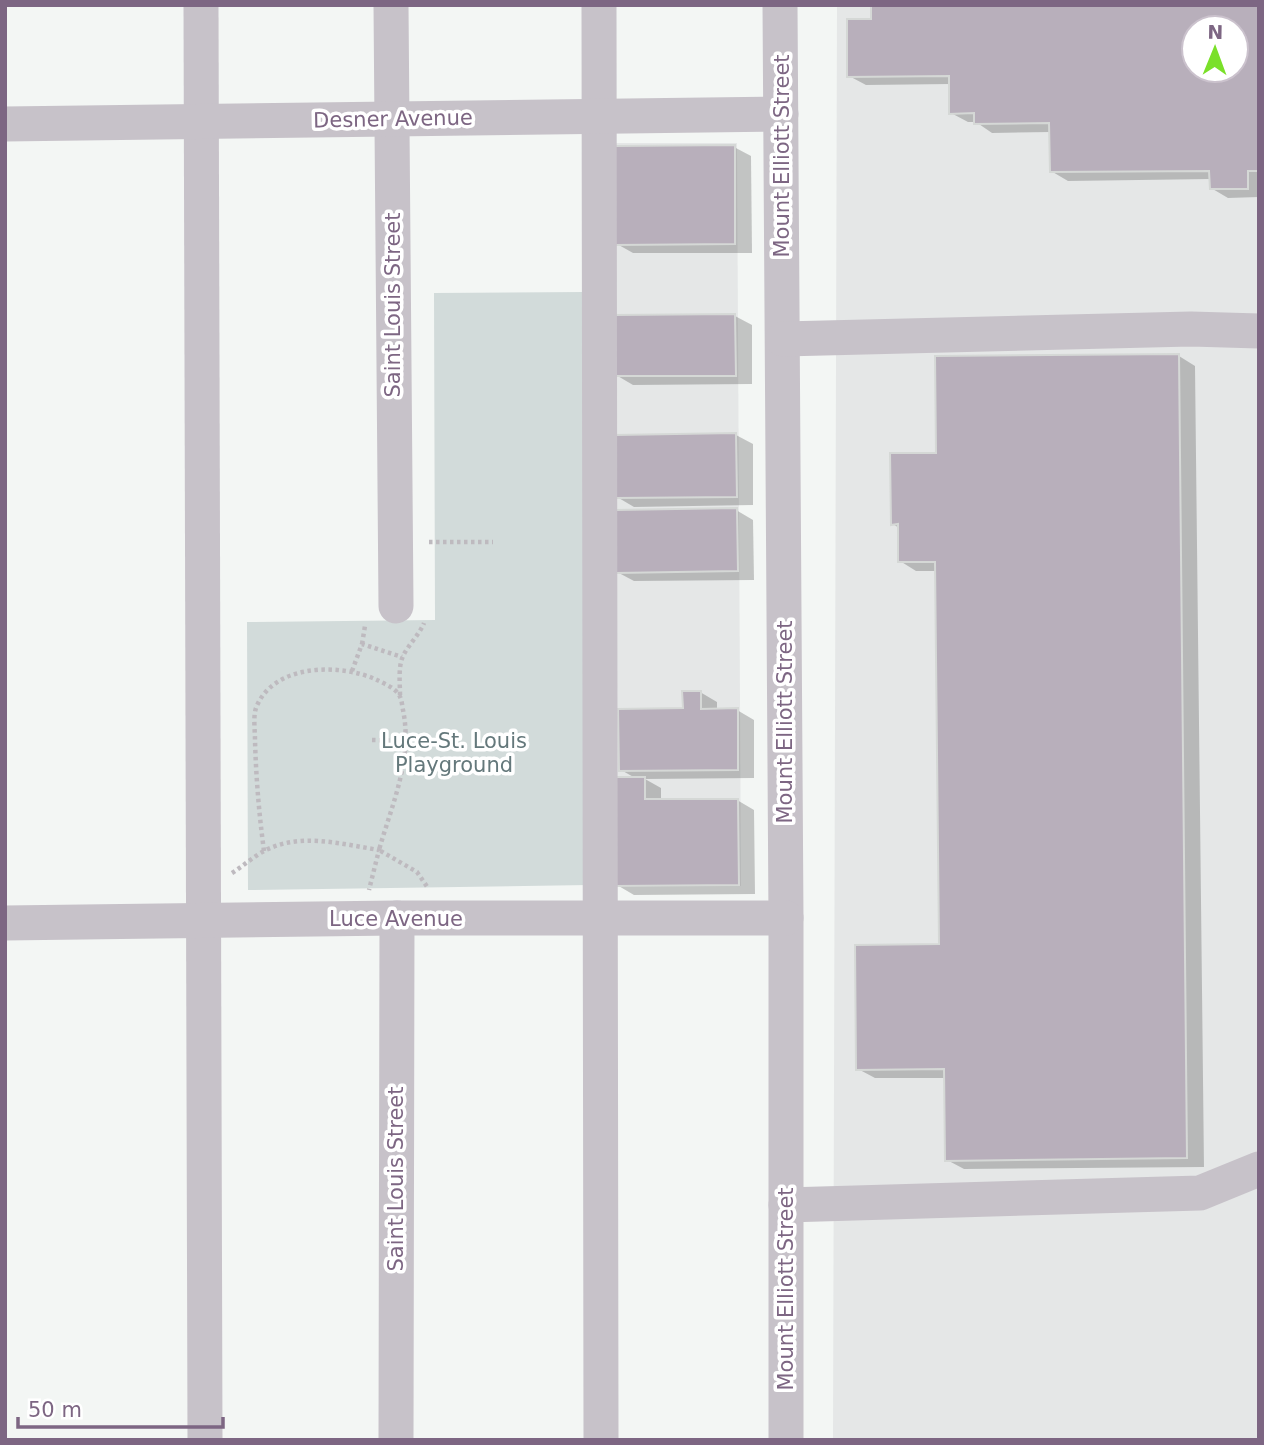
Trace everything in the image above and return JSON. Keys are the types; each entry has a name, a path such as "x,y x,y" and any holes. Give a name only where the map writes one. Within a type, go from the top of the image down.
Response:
{"street":[{"path":"201,5 205,1440"},
{"name":"Saint Louis Street","path":"391,5 392,119 411,611"},
{"path":"599,5 601,1440"},
{"name":"Mount Elliott Street","path":"780,5 786,918 786,1440"},
{"name":"Desner Avenue","path":"5,124 781,114"},
{"path":"783,339 1191,329 1259,331"},
{"name":"Saint Louis Street","path":"396,1440 397,918"},
{"name":"Luce Avenue","path":"5,923 397,918 786,918"},
{"path":"786,1205 1200,1193 1259,1169"}],"path":[{"path":"429,542 493,542"},
{"path":"371,885 397,793 406,741 399,675 402,657 420,632 411,611"},
{"path":"352,671 362,644 365,626"},
{"path":"362,644 402,657"},
{"path":"264,851 256,775 255,710 264,693 290,676 306,671 352,671 388,685 400,696"},
{"path":"372,740 406,741"},
{"path":"227,877 264,851 302,840 379,850 417,872 430,891"}],"shaded area":[{"path":"837,5 1259,5 1259,1440 833,1440"},
{"path":"612,143 737,143 741,886 618,887"}],"green space":[{"name":"Luce-St. Louis Playground","path":"584,292 589,885 248,890 247,622 435,620 434,293"}],"building":[{"path":"871,5 1259,5 1259,171 1248,171 1248,189 1210,189 1209,171 1050,172 1049,123 974,124 974,113 949,114 949,76 847,77 847,19 871,19"},
{"path":"735,145 735,244 615,245 614,146"},
{"path":"735,314 736,376 614,376 614,315"},
{"path":"1179,354 1187,1158 945,1161 944,1069 856,1070 855,945 939,944 935,562 898,562 898,524 891,525 890,453 936,453 935,356"},
{"path":"736,433 737,497 616,498 615,435"},
{"path":"737,508 738,571 616,573 615,510"},
{"path":"682,691 701,691 701,709 738,708 738,770 619,771 618,709 683,708"},
{"path":"615,777 645,777 645,799 738,799 739,885 616,886"}]}
